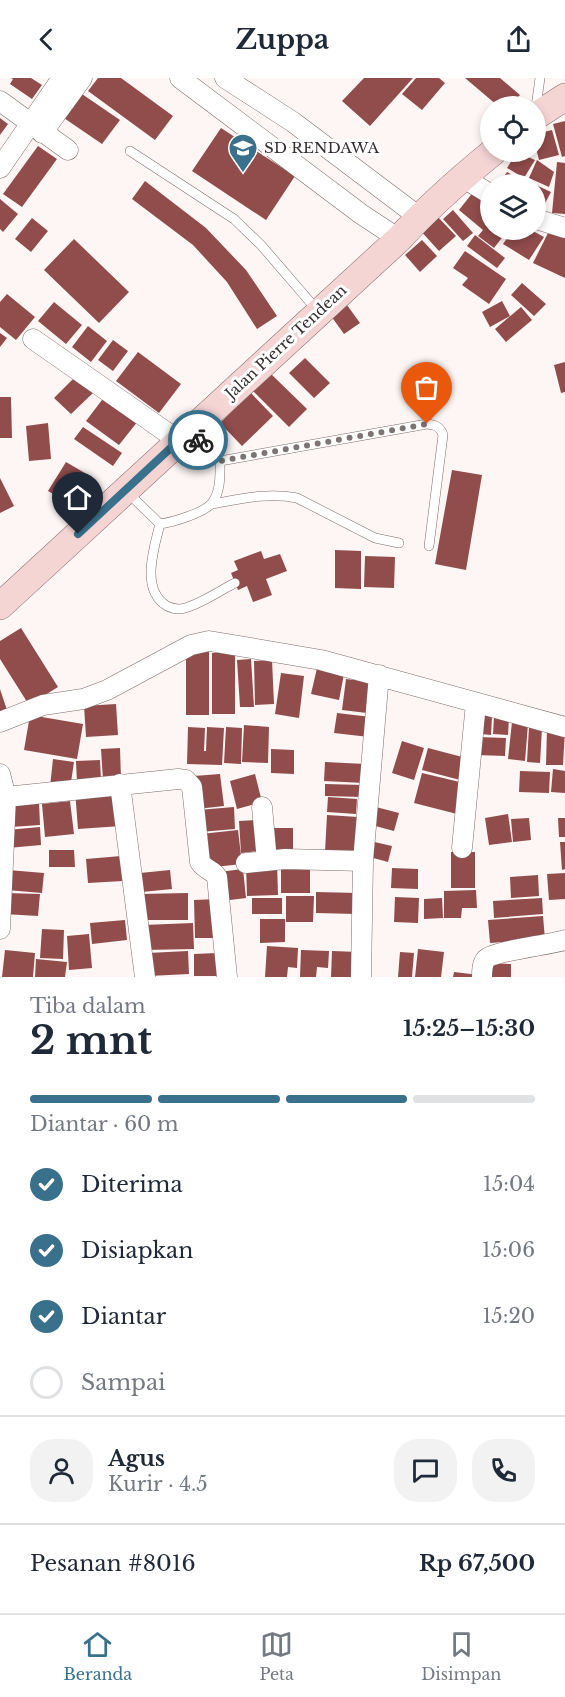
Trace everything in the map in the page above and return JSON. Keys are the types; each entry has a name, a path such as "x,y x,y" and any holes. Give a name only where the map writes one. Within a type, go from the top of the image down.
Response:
{"street":[{"path":"36,128 62,78"},
{"path":"0,168 82,78"},
{"path":"180,78 361,214 399,239"},
{"path":"225,78 314,138 419,217"},
{"path":"546,109 565,97"},
{"path":"0,101 68,150"},
{"path":"295,164 314,138"},
{"name":"Jalan Pierre Tendean","path":"0,606 481,162"},
{"path":"462,177 480,188"},
{"path":"546,222 565,228"},
{"path":"33,339 184,436"},
{"path":"0,722 43,705 83,699 107,690 191,645 209,641 321,660 565,727"},
{"path":"361,977 363,861 379,675"},
{"path":"462,848 476,703"},
{"path":"0,774 6,797 0,929"},
{"path":"6,797 120,784 186,780 192,787 200,861 217,877 226,977"},
{"path":"120,784 145,977"},
{"path":"262,807 267,861"},
{"path":"246,862 326,859 363,861"},
{"path":"482,977 485,960 494,954 550,945 565,940"}],"lane":[{"path":"538,96 540,78"},
{"path":"130,152 234,219 261,245 318,312"},
{"path":"184,436 220,461 427,424 436,425 443,435 429,546"},
{"path":"212,504 220,483 220,461"},
{"path":"125,490 160,524"},
{"path":"160,524 180,521 212,504 268,495 283,495 297,498 375,538 399,543"},
{"path":"160,524 152,555 152,582 155,595 163,603 173,609 184,608 235,584"}],"building":[{"path":"11,78 31,78 42,85 32,99 10,84 13,79"},
{"path":"98,78 121,78 173,116 155,140 88,91"},
{"path":"364,78 413,78 370,126 342,101"},
{"path":"416,78 439,78 445,83 422,110 402,94"},
{"path":"465,78 500,78 520,95 519,96 486,96"},
{"path":"79,92 120,120 102,144 61,116"},
{"path":"0,118 8,124 0,135"},
{"path":"565,121 565,156 562,157 553,124"},
{"name":"SD RENDAWA","path":"221,128 295,176 266,220 192,171"},
{"path":"552,130 559,155 546,158 546,132"},
{"path":"38,146 57,159 22,207 3,194"},
{"path":"511,162 534,162 526,174 517,174 507,168"},
{"path":"536,162 540,162 554,172 549,187 546,186 546,174 531,174"},
{"path":"557,162 565,163 565,214 552,213"},
{"path":"145,181 206,228 246,270 277,316 257,329 227,282 193,245 132,199"},
{"path":"546,190 551,192 546,202"},
{"path":"474,191 480,196 480,228 459,210"},
{"path":"0,199 18,214 3,232 0,229"},
{"path":"453,210 473,233 463,241 443,219"},
{"path":"436,215 456,236 439,251 419,229"},
{"path":"32,218 48,231 31,252 15,239"},
{"path":"550,229 565,236 565,278 533,263"},
{"path":"475,235 505,258 497,268 467,246"},
{"path":"74,239 129,292 99,323 44,270"},
{"path":"422,240 437,256 420,272 405,255"},
{"path":"483,240 500,240 494,248"},
{"path":"506,240 542,240 529,260 503,244"},
{"path":"465,251 506,279 489,304 462,285 468,278 453,268"},
{"path":"522,283 546,304 534,316 511,295"},
{"path":"7,294 35,317 16,340 0,327 0,302"},
{"path":"502,301 510,316 490,327 482,312"},
{"path":"54,302 82,325 66,344 38,321"},
{"path":"347,305 360,323 344,334 331,316"},
{"path":"521,307 532,320 506,342 495,329"},
{"path":"88,326 107,341 91,362 72,347"},
{"path":"0,333 7,338 0,347"},
{"path":"113,340 128,351 113,371 98,360"},
{"path":"138,352 181,384 159,413 116,381"},
{"path":"305,358 330,383 314,398 289,373"},
{"path":"565,362 565,392 561,393 554,365"},
{"path":"270,373 307,409 289,427 252,390"},
{"path":"77,375 94,392 71,414 54,398"},
{"path":"251,393 273,416 242,446 220,423"},
{"path":"105,396 138,421 119,445 86,421"},
{"path":"0,397 11,397 12,438 0,438"},
{"path":"48,423 51,459 29,461 26,426"},
{"path":"83,427 122,453 113,466 74,439"},
{"path":"66,462 90,476 72,505 48,491"},
{"path":"452,470 482,475 466,570 435,564"},
{"path":"0,478 14,506 0,513"},
{"path":"335,550 361,551 361,589 335,588"},
{"path":"261,551 264,559 280,554 287,571 266,579 272,595 253,602 247,586 238,590 231,573 238,570 234,561"},
{"path":"365,556 395,557 394,588 364,587"},
{"path":"21,628 58,687 29,705 0,659 0,641"},
{"path":"186,649 209,649 209,715 186,715"},
{"path":"212,653 235,653 235,714 212,714"},
{"path":"251,659 254,707 240,707 237,660"},
{"path":"272,660 274,704 255,705 254,661"},
{"path":"317,668 344,674 339,700 311,694"},
{"path":"281,673 304,676 299,718 275,714"},
{"path":"346,679 372,682 367,713 342,710"},
{"path":"0,689 7,710 0,712"},
{"path":"116,704 118,735 86,737 84,706"},
{"path":"337,713 371,717 369,737 334,733"},
{"path":"30,715 83,724 77,759 24,750"},
{"path":"482,716 492,716 491,735 481,734"},
{"path":"494,717 509,717 508,735 493,734"},
{"path":"512,722 528,724 525,761 508,759"},
{"path":"244,725 269,727 268,763 242,762"},
{"path":"188,727 205,728 204,751 206,751 207,727 224,728 222,765 187,764"},
{"path":"226,727 242,728 241,764 224,763"},
{"path":"529,727 542,728 540,763 527,762"},
{"path":"547,729 565,730 563,765 546,765"},
{"path":"478,737 506,738 505,756 477,755"},
{"path":"402,741 424,748 414,780 392,773"},
{"path":"120,748 121,779 103,780 101,749"},
{"path":"428,748 466,758 460,780 422,770"},
{"path":"271,749 294,750 294,774 271,773"},
{"path":"53,759 74,762 70,789 50,787"},
{"path":"100,760 101,780 77,782 76,761"},
{"path":"325,762 365,764 364,783 324,781"},
{"path":"553,769 565,771 565,793 551,792"},
{"path":"520,771 550,772 549,793 519,792"},
{"path":"422,773 464,783 457,814 414,803"},
{"path":"220,774 224,806 197,809 194,776"},
{"path":"255,774 262,802 237,809 230,781"},
{"path":"325,784 363,785 362,797 325,796"},
{"path":"118,787 121,826 78,829 75,790"},
{"path":"328,797 357,799 356,814 327,812"},
{"path":"70,801 74,834 45,837 42,804"},
{"path":"39,802 40,825 11,827 9,804"},
{"path":"372,806 399,813 394,831 368,824"},
{"path":"234,807 235,829 200,832 198,810"},
{"path":"508,814 512,842 489,845 485,818"},
{"path":"327,815 358,817 357,853 325,852"},
{"path":"529,818 531,840 513,842 511,819"},
{"path":"558,818 565,818 565,837 559,837"},
{"path":"257,820 259,851 241,853 239,821"},
{"path":"40,827 41,845 8,848 7,830"},
{"path":"268,828 293,828 293,853 268,854"},
{"path":"238,830 242,864 205,868 201,834"},
{"path":"370,841 392,846 388,862 366,856"},
{"path":"560,842 565,842 565,869 562,870"},
{"path":"49,850 74,850 75,867 49,867"},
{"path":"451,852 475,852 475,888 451,888"},
{"path":"121,856 123,881 88,883 86,859"},
{"path":"281,862 310,862 310,893 281,893"},
{"path":"277,863 278,895 247,896 246,864"},
{"path":"392,868 418,869 418,889 391,888"},
{"path":"243,869 246,898 222,901 219,872"},
{"path":"8,870 44,873 42,893 7,890"},
{"path":"170,870 172,889 142,892 140,873"},
{"path":"565,873 565,899 549,900 547,874"},
{"path":"538,875 539,896 511,898 510,877"},
{"path":"476,890 477,908 462,908 461,918 444,918 444,891"},
{"path":"316,892 357,893 356,914 316,913"},
{"path":"5,893 40,894 38,916 4,914"},
{"path":"188,893 188,920 140,920 140,894"},
{"path":"286,896 314,896 313,922 286,922"},
{"path":"395,897 419,898 418,923 394,922"},
{"path":"252,898 282,898 282,914 252,914"},
{"path":"442,898 443,918 424,919 424,899"},
{"path":"542,898 543,914 494,918 493,901"},
{"path":"217,899 218,938 195,938 194,900"},
{"path":"543,916 545,939 490,943 488,920"},
{"path":"260,919 285,919 285,942 260,943"},
{"path":"125,920 127,940 92,944 90,923"},
{"path":"193,923 194,949 144,950 143,925"},
{"path":"42,929 64,930 63,959 40,958"},
{"path":"89,934 92,968 69,970 67,936"},
{"path":"267,946 298,948 297,968 288,967 287,977 265,977"},
{"path":"418,949 444,952 441,977 415,977"},
{"path":"5,950 35,953 33,977 2,977"},
{"path":"301,950 329,951 328,968 317,967 316,977 300,977"},
{"path":"188,951 189,974 149,976 148,953"},
{"path":"332,951 359,952 358,977 331,977"},
{"path":"400,952 414,953 412,977 398,977"},
{"path":"217,953 218,976 194,976 194,954"},
{"path":"36,959 67,962 65,977 35,977"},
{"path":"487,963 511,964 511,977 487,977"},
{"path":"454,972 479,975 479,977 453,977"}],"way so far":[{"path":"198,440 220,461 427,424"}],"place":[{"name":"SD RENDAWA","path":"243,174"}],"route":[{"path":"78,534 189,431 198,440"}]}
